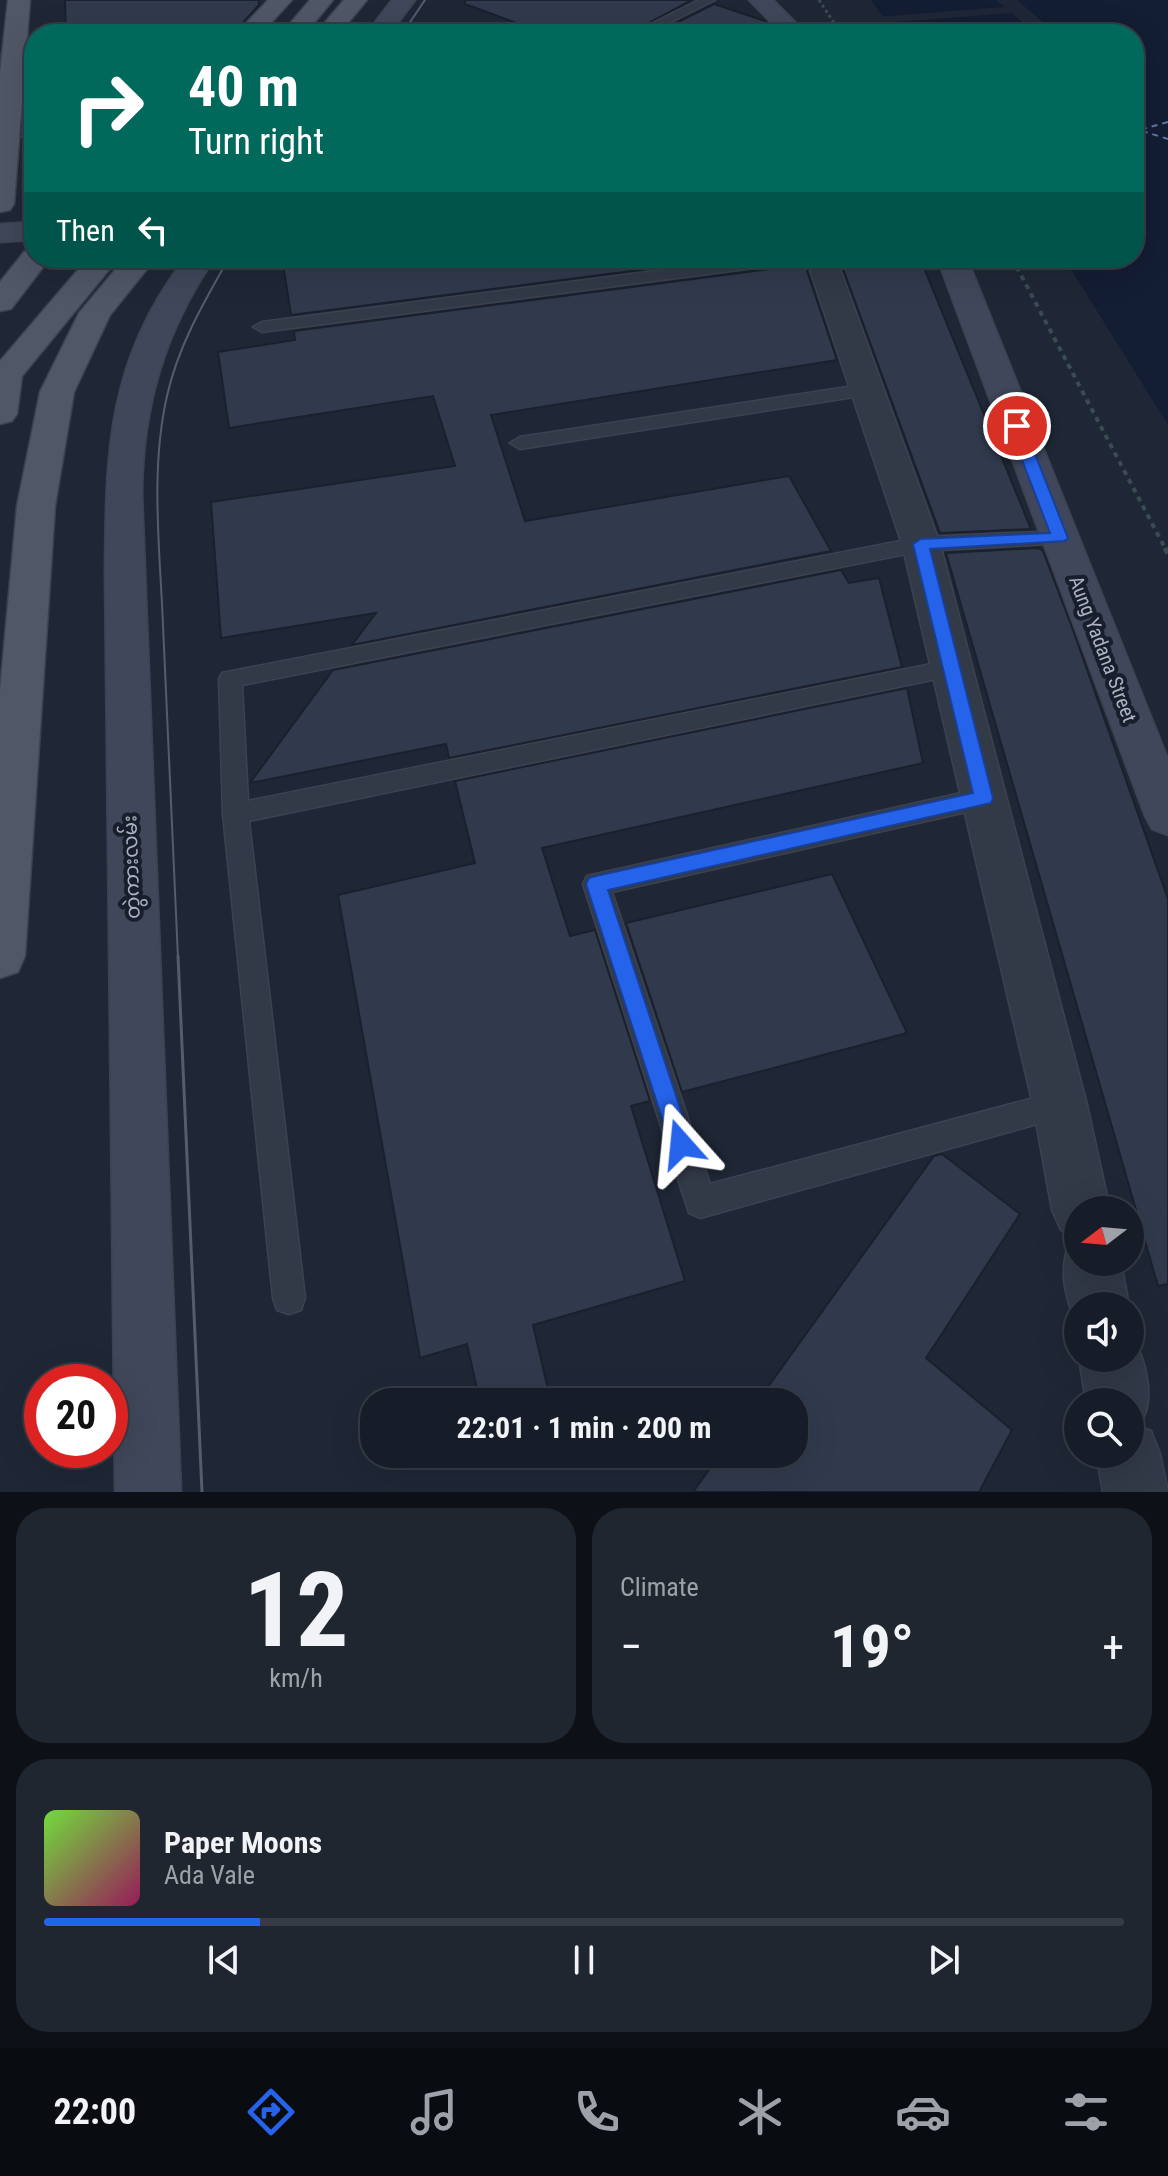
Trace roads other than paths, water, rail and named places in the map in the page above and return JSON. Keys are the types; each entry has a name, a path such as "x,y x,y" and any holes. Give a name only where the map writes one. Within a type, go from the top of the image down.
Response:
{"main road":[{"path":"0,204 6,131 23,54 19,0"},
{"path":"258,24 281,0"},
{"path":"302,24 322,0"},
{"path":"336,24 356,0"},
{"path":"386,24 404,0"},
{"path":"760,0 785,24"},
{"path":"0,233 24,232"},
{"path":"0,302 27,268"},
{"path":"0,414 2,368 95,268"},
{"path":"0,956 36,506 57,392 95,313 133,268"},
{"name":"တွဲကားလမ်း","path":"148,1492 124,573 125,465 130,414 143,365 180,283 192,268"},
{"name":"Aung Yadana Street","path":"956,268 1168,816"}],"street":[{"path":"6,131 24,128"},
{"path":"824,268 921,544 1060,1105 1078,1196"},
{"path":"1131,1468 1136,1492"}],"lane":[{"path":"658,24 709,0"},
{"path":"262,327 716,268"},
{"path":"520,443 867,390"},
{"path":"289,1298 236,814 230,679 921,544 1060,538"},
{"path":"236,814 951,668"},
{"path":"984,798 596,884 700,1202 1060,1105"}],"water":[{"path":"871,0 1168,0 1168,425 1070,268 1144,268 1144,24 888,24"}],"tram line":[{"path":"409,24 425,0"},
{"path":"178,958 157,481 162,424 172,378 193,325 223,268"},
{"path":"178,956 202,1492"}]}
